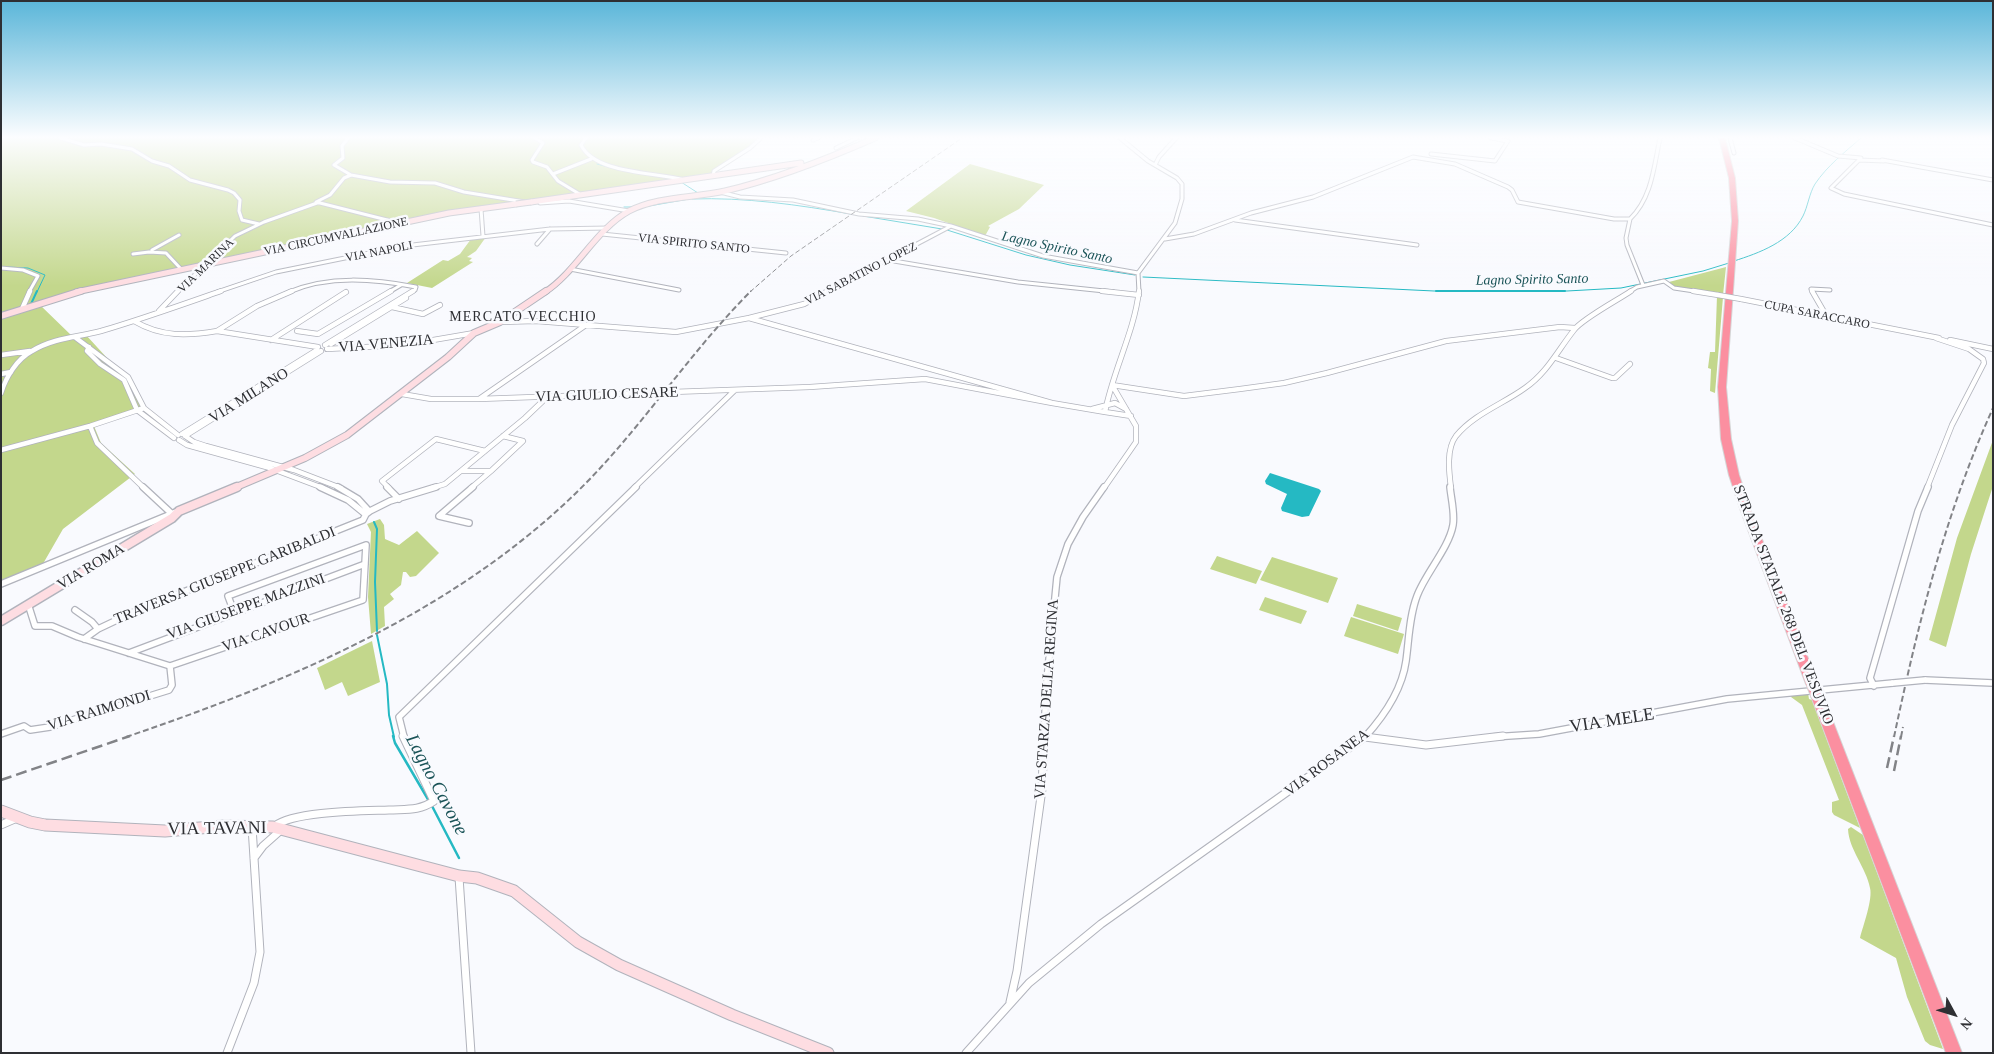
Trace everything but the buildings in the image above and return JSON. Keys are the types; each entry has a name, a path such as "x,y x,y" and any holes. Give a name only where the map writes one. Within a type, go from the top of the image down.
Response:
{"highway":[{"name":"STRADA STATALE 268 DEL VESUVIO","path":"1733,187 1735,221 1722,387 1726,439 1734,475 1814,690 1953,1050"}],"street":[{"path":"217,187 234,193 240,200 239,211 242,220 259,224"},
{"path":"317,203 317,201 330,195 336,187"},
{"path":"449,187 477,195 531,203 570,201 629,210"},
{"path":"569,187 581,194"},
{"name":"VIA CIRCUMVALLAZIONE","path":"1,316 77,292 401,223 481,208 632,187"},
{"name":"VIA SPIRITO SANTO","path":"286,466 340,440 402,394 448,357 474,333 500,322 548,290 608,228 629,210 652,202 720,192 734,187"},
{"path":"1106,412 1106,405 1112,385 1136,314 1139,294 1138,273 1165,239 1178,217 1182,187"},
{"path":"1165,239 1194,234 1251,213 1313,197 1338,187"},
{"path":"1507,187 1512,190 1518,202 1614,219 1630,219"},
{"path":"1643,285 1626,238 1630,219 1638,209 1648,187"},
{"path":"1832,187 1844,194 1980,222 1993,223"},
{"path":"720,192 740,197 793,200 860,214 918,219 951,226 1043,256 1138,273"},
{"path":"317,203 401,223"},
{"name":"VIA MARINA","path":"156,313 165,307 204,264 235,236 259,224 317,203"},
{"path":"481,208 483,236"},
{"path":"1234,220 1417,244"},
{"name":"VIA SABATINO LOPEZ","path":"500,322 536,321 676,332 749,318 804,304 951,226"},
{"name":"VIA NAPOLI","path":"33,350 61,339 76,338 182,306 276,272 395,248 483,236 550,229 608,228"},
{"path":"537,244 550,229"},
{"name":"VIA SPIRITO SANTO","path":"602,234 786,253"},
{"path":"149,252 179,235"},
{"path":"133,254 149,252 166,253 181,269"},
{"path":"888,260 1018,282 1139,294"},
{"path":"1,268 23,270 38,276 23,304 25,308"},
{"path":"570,269 679,290"},
{"path":"134,321 158,333 198,335 217,331 218,328 230,320 292,290 309,284 340,280 380,281 416,287 415,290"},
{"name":"CUPA SARACCARO","path":"1643,285 1664,281 1674,288 1741,299 1993,349"},
{"name":"VIA VENEZIA","path":"297,331 318,334 401,284"},
{"name":"VIA ROSANEA","path":"966,1053 1009,1003 1101,924 1365,737 1380,720 1392,701 1406,663 1409,632 1416,598 1440,555 1452,525 1449,465 1452,443 1461,430 1474,418 1526,388 1556,358 1575,328 1643,285"},
{"path":"1827,317 1811,289 1830,290"},
{"path":"318,349 327,347 392,307 415,292 415,290"},
{"path":"327,347 415,290"},
{"path":"271,340 346,292"},
{"path":"392,307 423,314 440,305"},
{"path":"749,318 1052,403"},
{"path":"479,399 586,325"},
{"path":"1112,385 1184,396 1284,382 1351,367 1446,341 1560,327 1575,328"},
{"name":"VIA VENEZIA","path":"217,331 318,349"},
{"name":"VIA VENEZIA","path":"327,347 404,345 474,333"},
{"path":"76,338 128,377 144,408 172,430 187,445 277,470 325,489 348,500 367,513"},
{"path":"1874,686 1870,678 1918,511 1952,425 1984,363 1983,359 1975,352 1936,338"},
{"path":"89,347 88,351 100,364 124,380 137,410 180,437 316,476 354,497 367,513"},
{"name":"VIA MILANO","path":"180,437 194,425 318,349"},
{"name":"VIA MILANO","path":"180,437 318,349"},
{"path":"1,355 33,350"},
{"path":"1,393 5,381 23,357 33,350"},
{"path":"1556,358 1612,378 1615,378 1630,364"},
{"path":"1,374 12,372"},
{"path":"254,859 283,820 424,808 434,800 402,734 399,717 735,390 925,380 1131,416"},
{"name":"VIA STARZA DELLA REGINA","path":"1009,1003 1017,971 1042,789 1046,690 1057,577 1068,544 1083,517 1136,442 1136,426 1112,385"},
{"name":"VIA GIULIO CESARE","path":"402,394 430,399 479,399 735,390"},
{"name":"TRAVERSA GIUSEPPE GARIBALDI","path":"84,639 98,629 222,576 363,520 367,513 399,498 445,484 525,418 546,398"},
{"path":"1089,410 1115,403 1126,410"},
{"path":"1,450 90,426 144,408"},
{"name":"VIA MILANO","path":"172,430 181,430 194,425"},
{"path":"1,584 175,512 98,443 90,426"},
{"path":"469,523 439,516 523,441 503,436"},
{"path":"399,498 382,480 436,439 484,451"},
{"name":"VIA ROMA","path":"1,621 172,518 175,512 286,466"},
{"path":"461,471 491,471"},
{"path":"234,612 228,596 366,545 365,564"},
{"name":"VIA CAVOUR","path":"170,666 363,600 365,564"},
{"name":"VIA GIUSEPPE MAZZINI","path":"129,653 365,564"},
{"path":"26,606 29,607 35,626 52,626 84,639 170,666"},
{"path":"75,610 98,629"},
{"name":"VIA RAIMONDI","path":"1,734 24,726 30,730 50,727 169,690 172,685 170,666"},
{"name":"VIA MELE","path":"1365,737 1426,746 1511,735 1539,734 1728,699 1924,680 1993,683"},
{"name":"VIA TAVANI","path":"1,811 30,822 45,825 165,831 252,826 278,828 459,876 477,878 514,891 578,942 619,965 732,1015 828,1053"},
{"path":"1,825 18,817"},
{"path":"227,1053 258,967 260,952 252,826"},
{"path":"459,876 472,1053"}],"green space":[{"path":"1,187 639,187 444,215 78,293 40,305 72,336 86,335 108,359 131,378 145,407 94,426 101,443 135,474 63,529 40,569 1,585"},
{"path":"938,187 1042,187 1019,209 988,226 990,227 985,236 934,218 906,211"},
{"path":"486,237 476,251 467,257 472,258 469,261 473,262 432,288 407,283 443,260 448,261 460,254 471,239"},
{"path":"1726,267 1723,295 1676,287 1669,282"},
{"path":"1717,296 1723,297 1715,393 1710,391 1711,369 1708,368 1710,352 1715,352"},
{"path":"1993,440 1993,486 1971,554 1946,647 1929,640 1957,538"},
{"path":"380,519 384,525 385,539 399,545 417,531 439,553 416,576 410,577 406,572 403,572 401,585 390,594 394,599 384,607 385,626 371,634 368,597 371,532 367,524"},
{"path":"1217,556 1262,571 1256,584 1210,569"},
{"path":"1272,557 1338,578 1328,603 1260,580"},
{"path":"1265,597 1307,611 1301,624 1259,610"},
{"path":"1357,604 1402,618 1398,631 1353,616"},
{"path":"1351,617 1404,634 1398,654 1344,636"},
{"path":"372,641 380,682 348,696 342,682 325,690 317,668"},
{"path":"1808,693 1860,828 1834,815 1832,812 1832,802 1839,800 1802,705 1791,697 1792,695"},
{"path":"1851,827 1863,835 1943,1049 1930,1045 1925,1041 1907,997 1896,958 1860,938 1871,893 1868,880 1851,844 1848,829"}],"water":[{"path":"1270,473 1321,491 1309,516 1302,517 1282,511 1281,508 1287,494 1266,484 1265,481"}],"waterway":[{"path":"689,187 698,193"},
{"name":"Lagno Spirito Santo","path":"1734,261 1763,250 1782,240 1790,233 1803,216 1813,187"},
{"path":"649,206 689,199"},
{"name":"Lagno Spirito Santo","path":"692,199 772,202 851,214"},
{"path":"624,207 633,207"},
{"name":"Lagno Spirito Santo","path":"863,216 942,229"},
{"name":"Lagno Spirito Santo","path":"947,230 1026,255 1070,265 1135,275"},
{"name":"Lagno Spirito Santo","path":"1143,277 1434,291 1567,291 1621,288 1703,271 1729,263"},
{"name":"Lagno Cavone","path":"6,267 28,268 45,275 37,292"},
{"name":"Lagno Cavone","path":"31,304 37,291"},
{"name":"Lagno Cavone","path":"374,522 377,529 375,582 377,631"},
{"name":"Lagno Cavone","path":"377,635 387,684 389,715 394,737"},
{"name":"Lagno Cavone","path":"393,736 395,743 429,801"},
{"name":"Lagno Cavone","path":"432,806 459,858"}],"railway":[{"path":"750,292 791,256 891,187"},
{"path":"126,737 187,716 308,667 367,639 424,607 479,572 531,533 579,490 623,442 728,315 750,292"},
{"path":"1894,737 1923,611 1947,529 1976,448 1993,408"},
{"path":"1901,737 1903,727"},
{"path":"1,780 130,736"},
{"path":"1887,768 1894,736"},
{"path":"1894,771 1901,736"}],"district":[{"name":"MERCATO VECCHIO","path":"523,317"}]}
